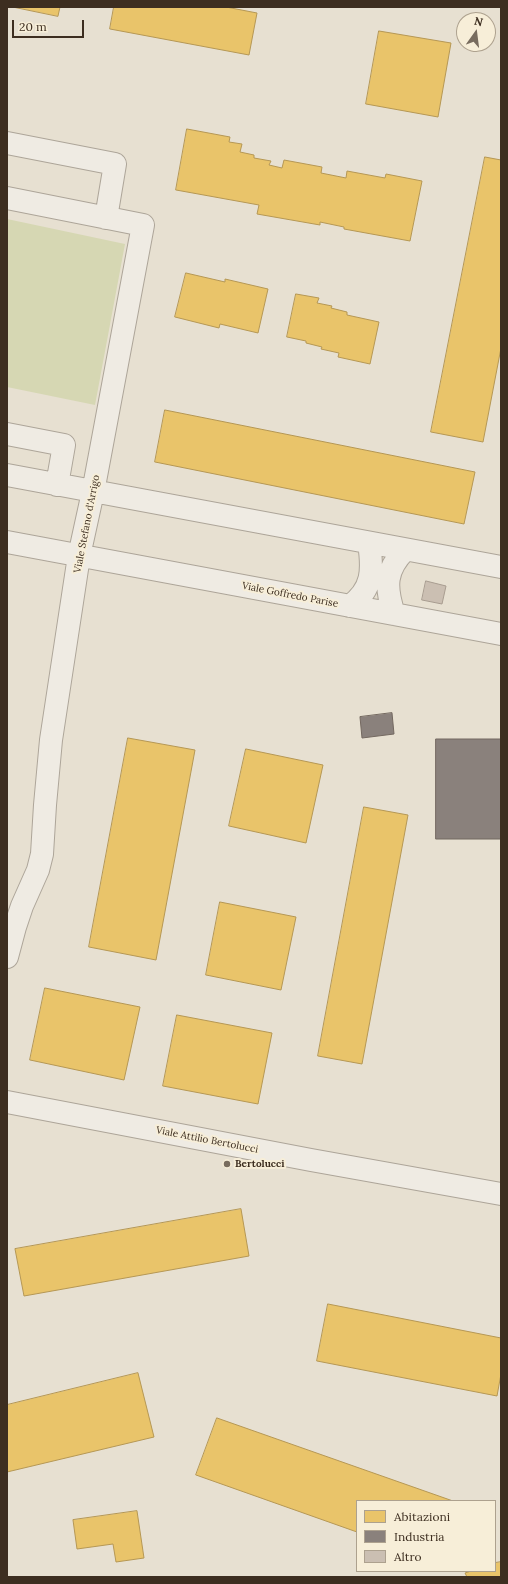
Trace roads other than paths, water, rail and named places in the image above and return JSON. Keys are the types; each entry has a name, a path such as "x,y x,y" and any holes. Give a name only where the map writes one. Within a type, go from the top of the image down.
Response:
{"street":[{"path":"7,142 115,164 106,218"},
{"name":"Viale Stefano d'Arrigo","path":"7,198 143,225 93,492 79,556 51,740 42,854 38,870 22,906 7,956"},
{"path":"7,434 64,445 57,485"},
{"path":"7,475 501,567"},
{"name":"Viale Goffredo Parise","path":"7,542 501,634"},
{"path":"350,606 358,600 365,591 370,579 371,558 369,543"},
{"path":"394,614 389,600 389,576 395,561 405,550"},
{"name":"Viale Attilio Bertolucci","path":"7,1102 311,1160 501,1194"}],"place":[{"name":"Bertolucci","path":"227,1164"}]}
